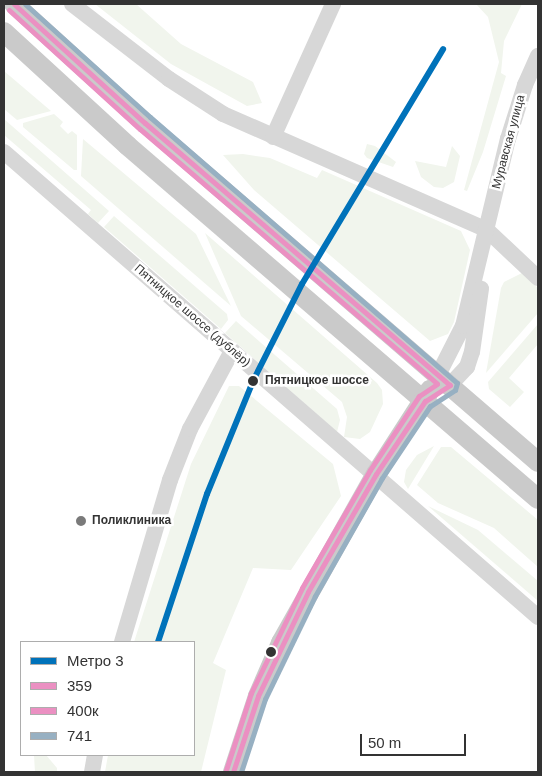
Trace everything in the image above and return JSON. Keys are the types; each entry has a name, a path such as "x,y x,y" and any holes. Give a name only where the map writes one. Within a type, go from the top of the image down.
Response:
{"main road":[{"path":"14,4 145,123 538,462"},
{"path":"4,32 128,146 538,499"},
{"path":"233,772 258,696 277,651 376,474 425,401 444,380"}],"street":[{"path":"72,4 169,79 223,114 487,230 538,278"},
{"path":"273,137 333,4"},
{"name":"Муравская улица","path":"444,380 463,326 508,139 525,85 538,56"},
{"name":"Пятницкое шоссе (дублёр)","path":"4,152 538,617"},
{"path":"122,641 170,480 190,429 232,351"},
{"path":"92,772 94,756"}],"shaded area":[{"path":"95,4 136,4 181,44 253,82 262,103 247,106 171,64"},
{"path":"476,4 522,4 504,41 501,73 506,76 483,152 467,191 464,190 499,62 488,17"},
{"path":"4,71 51,111 17,120 4,109"},
{"path":"54,114 63,122 60,126 68,134 72,131 77,135 77,170 74,170 23,127 23,123"},
{"path":"4,119 109,211 98,223 88,214 91,210 4,135"},
{"path":"83,139 196,234 231,306 81,176"},
{"path":"367,144 375,146 396,162 393,167 367,158 364,154"},
{"path":"452,146 460,156 454,182 443,188 434,187 421,177 415,161 446,167"},
{"path":"243,154 270,158 317,178 322,170 461,231 470,250 454,322 448,334 430,341 254,190 223,155"},
{"path":"114,216 227,314 228,320 221,329 104,227"},
{"path":"205,233 377,383 382,390 383,404 370,432 360,439 344,437 347,417 342,402 241,316"},
{"path":"522,273 538,288 538,313 486,373 501,288 504,282"},
{"path":"236,321 337,409 340,420 337,432 225,333"},
{"path":"538,324 538,344 509,378 524,392 510,407 489,389 488,382"},
{"path":"229,386 239,386 333,464 341,496 291,570 253,568 213,663 226,670 201,772 105,772 108,756 195,756 195,641 134,641 191,464"},
{"path":"434,446 408,489 404,482 406,470 417,455"},
{"path":"441,447 451,447 538,520 538,567 494,528 438,503 417,485"},
{"path":"428,506 478,530 538,581 538,601"},
{"path":"34,756 47,756 57,768 57,772 35,772"}],"metro line":[{"name":"3","path":"158,641 207,494 254,379 302,284 443,49"}],"transit line":[{"name":"359","path":"14,4 145,123 450,385 425,401 376,474 308,592 258,696 233,772"},
{"name":"741","path":"25,4 150,117 457,383 455,390 430,406 382,478 315,596 265,699 241,772"},
{"name":"400к","path":"9,10 140,129 437,384 419,396 370,470 302,588 251,693 226,770"}],"place":[{"name":"Пятницкое шоссе","path":"253,381"},
{"name":"Поликлиника","path":"81,521"}]}
